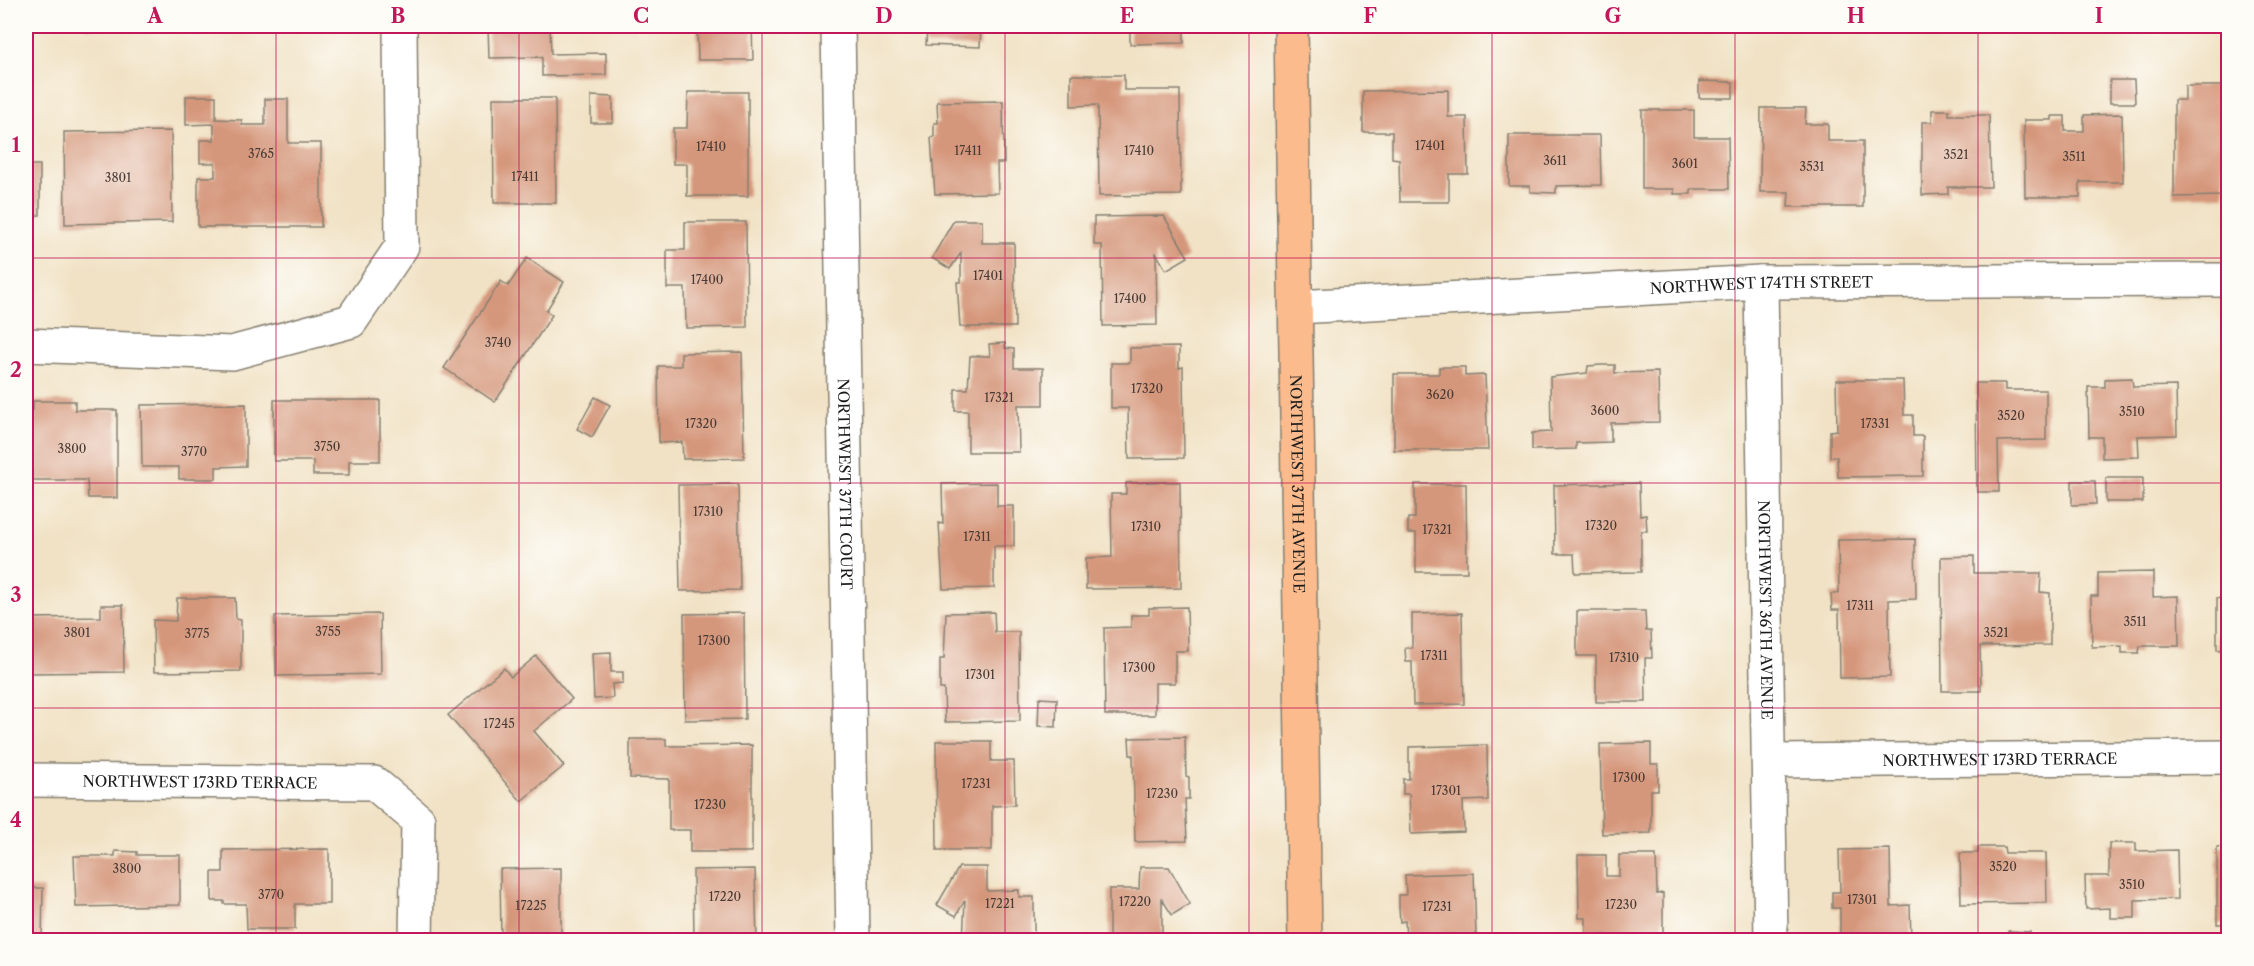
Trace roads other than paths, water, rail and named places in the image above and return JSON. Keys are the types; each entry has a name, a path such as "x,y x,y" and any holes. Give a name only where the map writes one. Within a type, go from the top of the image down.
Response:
{"main road":[{"name":"NORTHWEST 37TH AVENUE","path":"1291,26 1305,940"}],"street":[{"path":"26,345 232,354 351,321 402,246 400,26"},
{"name":"NORTHWEST 37TH COURT","path":"838,26 853,940"},
{"name":"NORTHWEST 174TH STREET","path":"1296,307 1761,282 2229,280"},
{"name":"NORTHWEST 36TH AVENUE","path":"1761,282 1771,940"},
{"name":"NORTHWEST 173RD TERRACE","path":"1770,761 2229,757"},
{"name":"NORTHWEST 173RD TERRACE","path":"26,780 374,783 418,820 416,940"}]}
